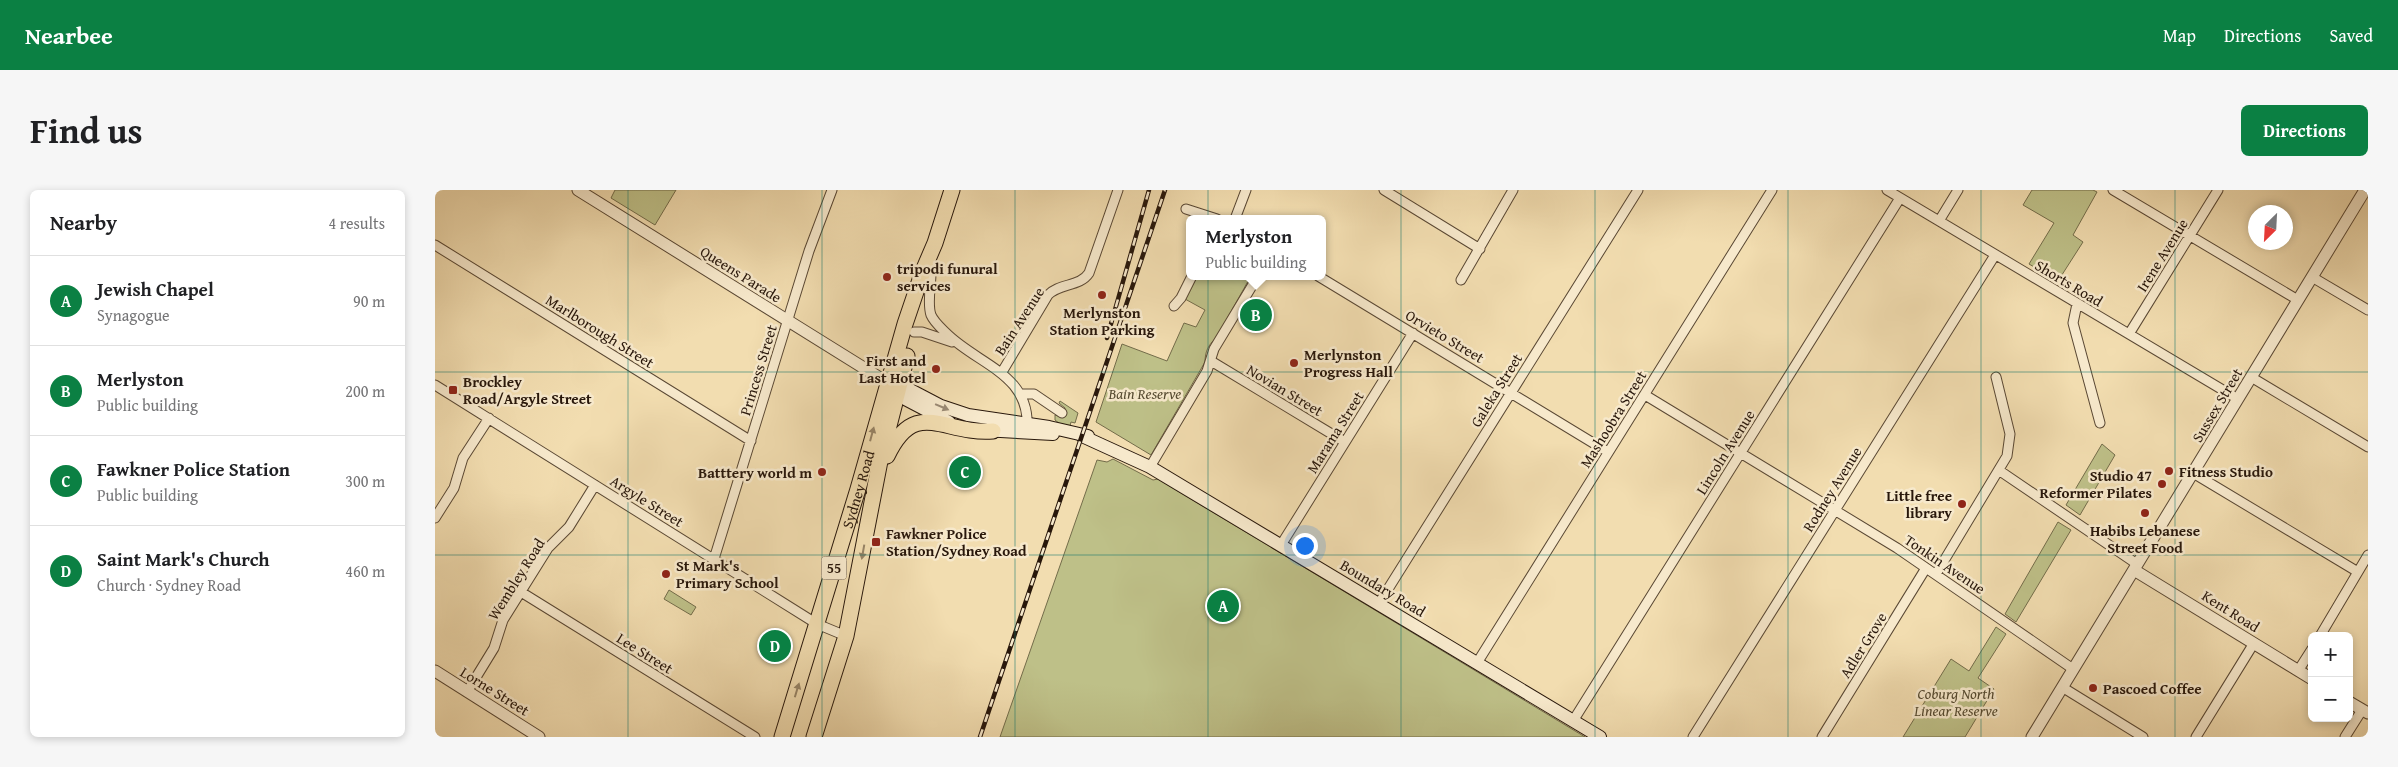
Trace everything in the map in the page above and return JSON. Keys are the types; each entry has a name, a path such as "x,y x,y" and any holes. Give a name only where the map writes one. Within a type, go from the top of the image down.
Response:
{"highway":[{"name":"Sydney Road","path":"815,737 846,636 895,387 923,271 935,244 952,190"},
{"name":"Sydney Road","path":"782,737 817,624 914,332 931,273 935,244"},
{"path":"877,476 898,436 916,423 932,422 978,433 993,432"}],"main road":[{"name":"Boundary Road","path":"895,387 954,411 1024,428"},
{"name":"Boundary Road","path":"895,387 952,423 993,432 1024,428 1062,429 1150,467 1600,737"}],"street":[{"name":"Queens Parade","path":"578,190 895,387"},
{"name":"Princess Street","path":"714,559 809,251 832,190"},
{"name":"Bain Avenue","path":"1002,372 1051,292 1083,280 1089,273 1117,190"},
{"path":"1237,215 1246,190"},
{"path":"1384,190 1480,249"},
{"path":"1461,280 1513,190"},
{"name":"Galeka Street","path":"1378,605 1638,190"},
{"name":"Mashoobra Street","path":"1477,663 1772,190"},
{"name":"Shorts Road","path":"1887,190 2238,399"},
{"path":"1939,221 1958,190"},
{"path":"2113,190 2298,300"},
{"name":"Irene Avenue","path":"2129,334 2218,190"},
{"name":"Sussex Street","path":"2032,737 2365,190"},
{"name":"Lincoln Avenue","path":"1573,721 1900,198"},
{"path":"1186,209 1204,215"},
{"name":"Marlborough Street","path":"435,245 751,441"},
{"name":"Rodney Avenue","path":"1693,737 1995,255"},
{"path":"931,273 929,307 932,317 957,344"},
{"path":"2312,277 2368,310"},
{"path":"1175,306 1190,280"},
{"path":"1150,467 1211,361 1214,349 1256,280"},
{"name":"Orvieto Street","path":"1325,280 1608,452"},
{"path":"2077,304 2073,323 2100,423"},
{"path":"914,332 922,332 957,344 1002,372 1014,384 1024,403 1024,428"},
{"name":"Marama Street","path":"1281,546 1413,334"},
{"name":"Novian Street","path":"1211,361 1345,442"},
{"path":"1936,574 2007,456 2011,440 1996,377"},
{"path":"2251,377 2368,447"},
{"name":"Argyle Street","path":"435,385 817,624 846,636"},
{"path":"1020,394 1031,393 1062,413"},
{"name":"Tonkin Avenue","path":"1645,395 1836,510 1927,568 2073,669"},
{"path":"1024,403 1040,398"},
{"path":"435,518 454,488 463,458 489,418"},
{"path":"2000,470 2135,567"},
{"path":"2193,473 2358,572"},
{"name":"Wembley Road","path":"467,692 494,648 503,620 547,548 569,527 595,485"},
{"path":"2322,632 2368,555"},
{"name":"Kent Road","path":"2135,567 2309,677"},
{"name":"Adler Grove","path":"1822,737 1927,568"},
{"name":"Lee Street","path":"521,592 755,737"},
{"path":"2196,737 2254,643"},
{"path":"2299,671 2308,656"},
{"name":"Lorne Street","path":"435,671 539,737"},
{"path":"2062,687 2143,737"},
{"path":"2345,737 2365,711 2353,704"}],"green space":[{"path":"615,190 676,190 655,225 611,198"},
{"path":"2032,190 2093,190 2097,192 2073,235 2083,242 2058,281 2029,264 2054,223 2023,205"},
{"name":"Bain Reserve","path":"1192,280 1249,280 1216,338 1209,346 1205,362 1151,455 1096,422 1122,344 1167,361 1184,323 1196,327 1205,310 1185,299"},
{"path":"1060,401 1078,413 1075,423 1071,422 1070,426 1060,424 1055,420 1055,415 1061,417 1065,413 1065,408 1059,403"},
{"path":"2102,444 2115,455 2080,515 2066,505"},
{"path":"1113,459 1153,480 1158,479 1585,737 1000,737 1097,460 1107,462"},
{"path":"2058,522 2071,530 2016,622 2005,614"},
{"path":"669,590 696,607 691,615 664,599"},
{"name":"Coburg North Linear Reserve","path":"1996,627 2006,634 1978,678 1994,689 1965,737 1903,737 1951,659 1969,671"}],"railway":[{"path":"1107,338 1149,190"},
{"path":"980,737 1165,190"}],"place":[{"name":"tripodi funural services","path":"887,277"},
{"name":"Merlynston Station Parking","path":"1102,295"},
{"name":"Merlyston","path":"1256,315"},
{"name":"Merlynston Progress Hall","path":"1294,363"},
{"name":"First and Last Hotel","path":"936,369"},
{"name":"Brockley Road/Argyle Street","path":"453,390"},
{"name":"Fitness Studio","path":"2169,471"},
{"name":"Batttery world m","path":"822,472"},
{"name":"Fawkner Police Station","path":"965,472"},
{"name":"Studio 47 Reformer Pilates","path":"2162,484"},
{"name":"Little free library","path":"1962,504"},
{"name":"Habibs Lebanese Street Food","path":"2145,513"},
{"name":"Fawkner Police Station/Sydney Road","path":"876,542"},
{"name":"St Mark's Primary School","path":"666,574"},
{"name":"Jewish Chapel","path":"1223,606"},
{"name":"Saint Mark's Church","path":"775,646"},
{"name":"Pascoed Coffee","path":"2093,688"}]}
